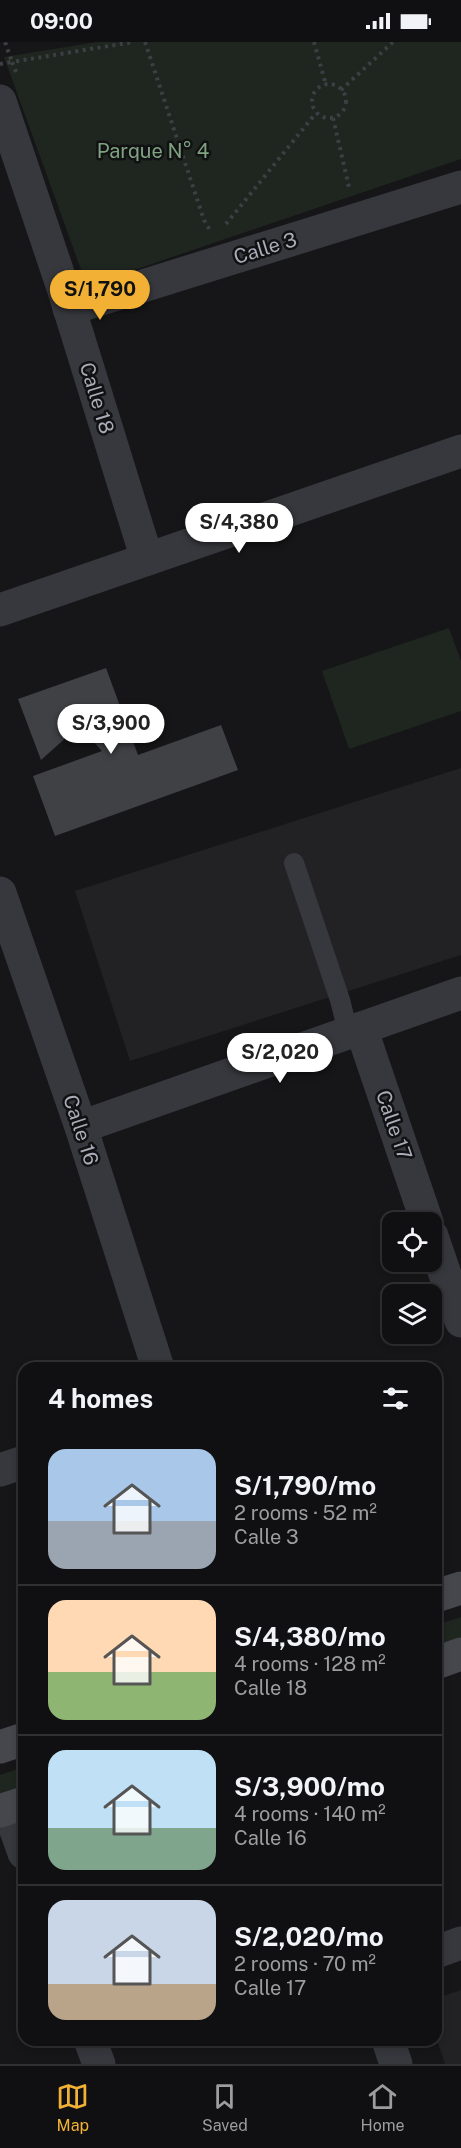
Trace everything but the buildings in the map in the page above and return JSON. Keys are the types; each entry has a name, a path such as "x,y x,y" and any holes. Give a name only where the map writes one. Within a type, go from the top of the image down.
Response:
{"main road":[{"path":"442,1594 461,1588"},
{"path":"442,1661 461,1654"},
{"path":"0,1747 18,1741"}],"street":[{"name":"Calle 18","path":"0,100 69,309 147,559"},
{"name":"Calle 3","path":"69,309 461,187"},
{"path":"0,609 461,451"},
{"name":"Calle 16","path":"0,893 81,1127 156,1362"},
{"path":"81,1127 461,993"},
{"name":"Calle 17","path":"354,1030 423,1212"},
{"path":"442,1265 461,1321"},
{"path":"0,1470 18,1464"},
{"path":"11,1808 18,1832"},
{"path":"442,1950 461,1943"},
{"path":"92,2046 99,2064"},
{"path":"390,2046 396,2064"}],"lane":[{"path":"294,863 340,1000 354,1030"}],"path":[{"path":"5,42 12,62"},
{"path":"0,64 133,42"},
{"path":"145,42 204,220 215,238"},
{"path":"314,42 326,85"},
{"path":"341,90 393,42"},
{"path":"334,85 341,90 346,97 346,105 341,113 333,118 324,117 316,112 312,105 313,96 318,88 334,85"},
{"path":"222,229 316,112"},
{"path":"333,118 350,192"}],"shaded area":[{"path":"461,768 461,955 130,1061 75,891"},
{"path":"461,1990 461,2064 445,2064 439,2046 442,2046 442,1996"}],"green space":[{"name":"Parque N° 4","path":"97,42 461,42 461,159 87,286 4,57"},
{"path":"449,628 461,661 461,711 349,749 322,671"},
{"path":"461,1617 461,1646 442,1653 442,1623"},
{"path":"18,1769 18,1800 0,1806 0,1775"}]}
